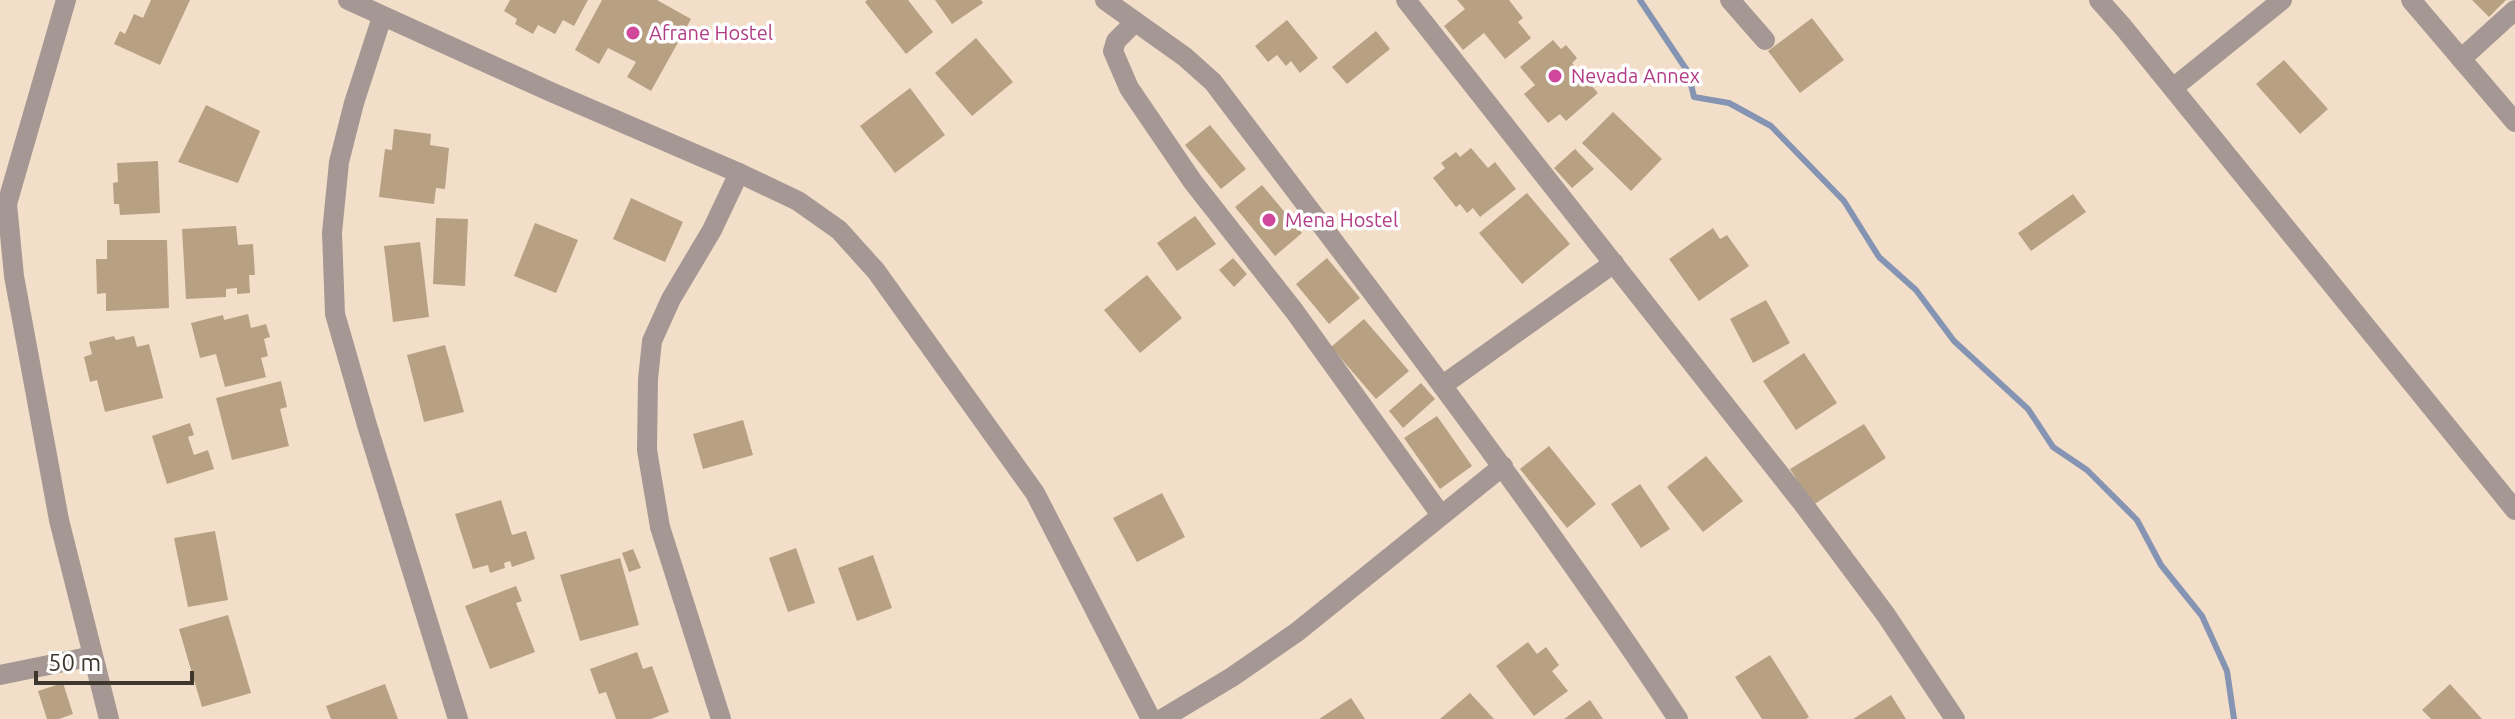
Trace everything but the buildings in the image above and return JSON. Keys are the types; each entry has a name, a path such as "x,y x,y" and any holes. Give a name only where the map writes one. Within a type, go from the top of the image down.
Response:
{"street":[{"path":"66,0 4,203 28,360 59,520 109,719"},
{"path":"348,0 739,173 798,201 839,230 876,271 1035,493 1151,719"},
{"path":"1406,0 1804,505 1886,615 1955,719"},
{"path":"1730,0 1765,40"},
{"path":"2099,0 2515,510"},
{"path":"2173,88 2282,0"},
{"path":"2411,0 2515,122"},
{"path":"1115,3 1213,82 1503,466 1570,558 1678,719"},
{"path":"2461,59 2515,10"},
{"path":"382,17 339,162 332,233 335,314 458,719"},
{"path":"1135,22 1116,41 1113,51 1129,88 1193,182 1295,312 1441,515"},
{"path":"721,719 660,527 647,450 648,379 652,341 658,327 712,230 739,173"},
{"path":"1443,385 1614,263"},
{"path":"1162,719 1232,677 1297,632 1503,466"},
{"path":"0,675 93,656"}],"waterway":[{"path":"1640,0 1688,72 1694,97 1729,103 1771,126 1844,201 1879,257 1916,290 1954,341 2028,409 2053,447 2087,470 2137,520 2161,565 2202,616 2227,671 2234,719"}],"place":[{"name":"Afrane Hostel","path":"633,33"},
{"name":"Nevada Annex","path":"1555,76"},
{"name":"Mena Hostel","path":"1269,220"}]}
